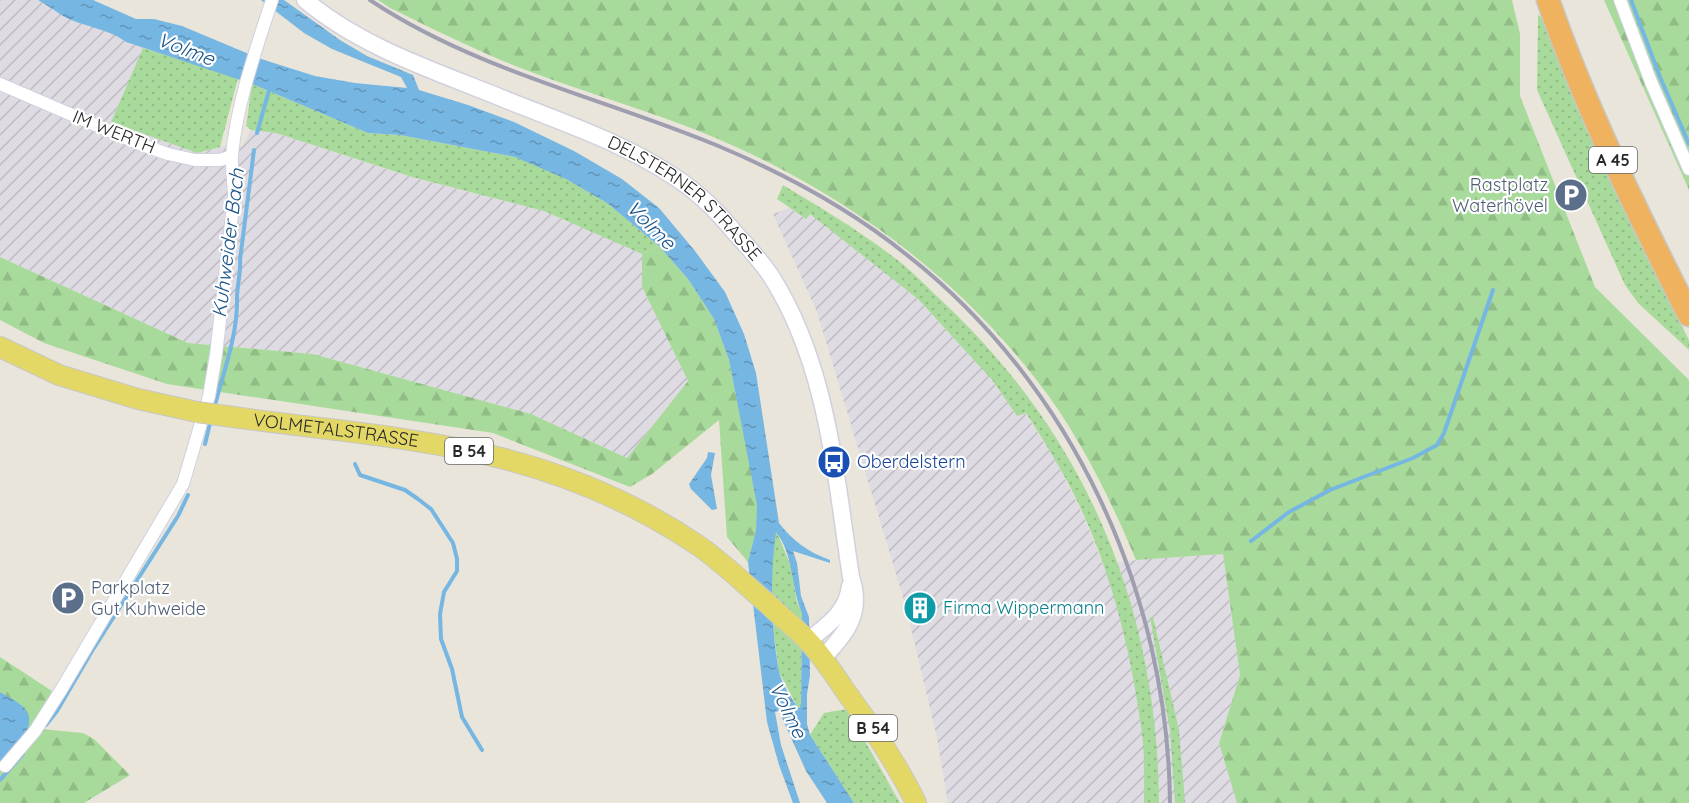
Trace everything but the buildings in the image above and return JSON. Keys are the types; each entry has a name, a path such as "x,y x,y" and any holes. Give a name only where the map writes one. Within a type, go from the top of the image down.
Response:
{"highway":[{"name":"A 45","path":"1548,0 1567,53 1614,163 1689,315"},
{"name":"A 45","path":"1559,0 1577,50 1621,151 1689,295"}],"main road":[{"name":"VOLMETALSTRASSE","path":"0,347 59,375 138,399 219,415 451,447 504,459 561,476 616,500 664,525 700,548 743,582 808,641"},
{"name":"B 54","path":"808,641 823,658 873,729 916,803"}],"street":[{"name":"DELSTERNER STRASSE","path":"305,0 354,34 387,51 618,144 674,176 724,220 771,276 795,323 813,367 831,441 851,577 856,591 855,609 851,621 840,640 823,658"},
{"path":"1620,0 1651,82 1689,170"},
{"path":"5,766 35,731 61,690 183,484 209,396 216,355 234,197 232,156 245,83 271,6"},
{"name":"IM WERTH","path":"0,84 168,154 195,160 220,160 232,156"},
{"name":"DELSTERNER STRASSE","path":"808,641 831,622 846,604 851,577"}],"shaded area":[{"path":"0,0 38,0 54,8 63,16 116,34 126,42 143,48 111,122 197,153 220,147 242,146 251,130 276,133 411,177 544,211 642,254 642,287 688,381 627,458 531,414 313,354 188,343 0,257"},
{"path":"789,208 806,219 810,213 918,299 993,381 1017,416 1025,413 1056,461 1085,519 1103,565 1136,560 1223,554 1240,675 1219,743 1237,803 948,803 937,738 906,607 817,312 773,214"}],"green space":[{"path":"378,0 1512,0 1520,34 1520,96 1595,287 1689,380 1689,803 1237,803 1219,743 1240,675 1223,554 1136,560 1098,477 1050,398 981,316 943,280 902,246 858,215 766,161 718,139 648,112 513,65 443,34"},
{"path":"1604,0 1689,0 1689,190"},
{"path":"1538,15 1542,18 1587,131 1646,256 1689,340 1689,350 1638,303 1625,285 1537,90"},
{"path":"143,48 238,78 220,147 197,153 111,122"},
{"path":"252,84 368,133 400,135 515,157 534,164 566,179 607,203 659,246 642,254 544,211 412,177 276,133 251,130 246,126"},
{"path":"783,185 886,251 943,302 993,354 1037,409 1074,468 1104,530 1128,594 1145,661 1155,731 1159,803 1144,803 1144,751 1137,699 1112,592 1088,524 1048,448 1026,413 1017,416 993,381 918,299 810,214 806,219 777,199"},
{"path":"659,246 688,279 714,319 729,360 758,505 756,530 748,562 727,537 719,420 652,474 630,487 493,433 167,384 44,343 0,320 0,257 188,343 313,354 531,414 627,458 688,381 642,287 642,254"},
{"path":"777,532 791,567 797,602 802,613 801,705 798,708 779,672 774,635 771,562"},
{"path":"1150,617 1153,617 1179,730 1185,803 1175,803 1170,731"},
{"path":"0,657 52,691 41,729 83,733 94,739 130,775 84,803 0,803 0,764 21,705 0,692"},
{"path":"847,709 900,803 854,803 810,735 824,713"}],"water":[{"name":"Volme","path":"38,0 93,0 136,19 154,19 182,26 261,59 315,76 407,88 401,77 332,49 304,33 261,0 284,0 340,40 367,56 413,75 419,90 514,122 574,151 622,179 659,208 725,292 744,334 756,373 779,523 802,545 830,560 830,563 793,551 797,563 801,596 809,617 810,675 807,694 807,724 810,735 854,803 827,803 806,771 779,711 775,712 781,745 800,803 793,803 779,765 767,722 748,562 756,530 757,505 729,360 714,319 688,279 659,246 607,203 566,179 515,157 400,135 368,133 252,84 126,42 119,37 71,20","holes":["776,532 782,541 802,613 801,705 799,708 787,691 780,675 774,638 772,583"]},
{"path":"708,452 715,453 711,475 717,509 712,510 691,489 689,484 707,458"},
{"path":"0,692 21,705 27,712 29,720 24,736 0,764"}],"waterway":[{"path":"1631,0 1660,77 1689,144"},
{"name":"Kuhweider Bach","path":"257,133 270,87"},
{"name":"Kuhweider Bach","path":"214,409 235,326 240,260 254,150"},
{"path":"1251,541 1289,512 1330,490 1413,458 1437,445 1444,433 1493,290"},
{"name":"Kuhweider Bach","path":"205,444 211,419"},
{"path":"355,464 360,475 405,490 431,509 453,543 457,571 444,592 440,614 441,639 452,669 462,717 482,750"},
{"name":"Kuhweider Bach","path":"46,725 57,711 92,651 178,516 188,495"},
{"name":"Kuhweider Bach","path":"0,780 23,754"}],"railway":[{"path":"370,0 410,24 495,64 716,145 791,180 863,222 907,255 966,307 1018,366 1063,430 1100,499 1130,572 1151,647 1165,725 1170,803"}],"place":[{"name":"Rastplatz Waterhövel","path":"1571,195"},
{"name":"Oberdelstern","path":"834,462"},
{"name":"Parkplatz Gut Kuhweide","path":"68,598"},
{"name":"Firma Wippermann","path":"920,608"}]}
